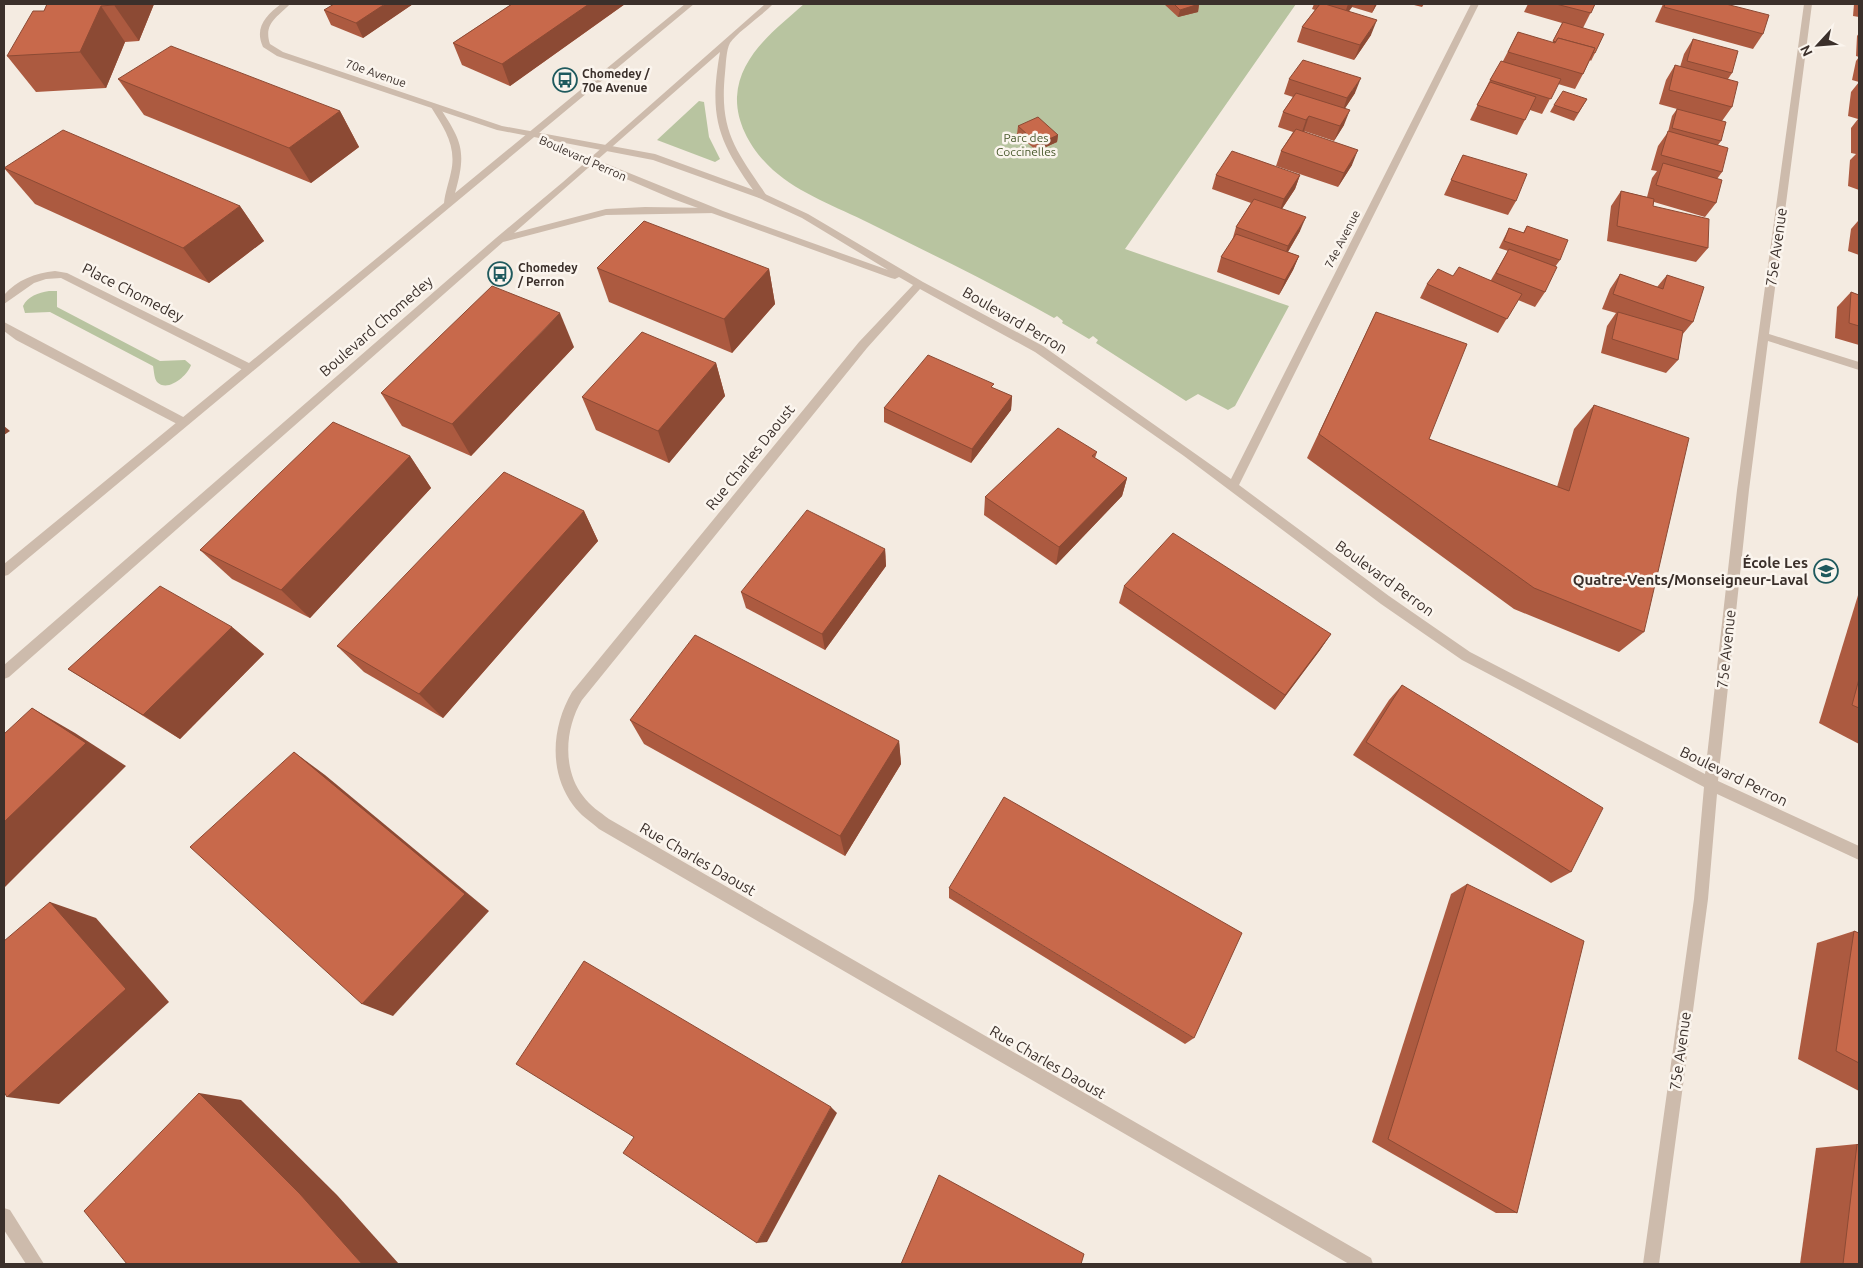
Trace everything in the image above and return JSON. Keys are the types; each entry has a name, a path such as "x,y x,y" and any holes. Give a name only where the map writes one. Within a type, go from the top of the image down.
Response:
{"street":[{"name":"70e Avenue","path":"286,4 272,15 263,26 263,39 271,50 435,107 530,135"},
{"path":"4,571 448,202 690,4"},
{"name":"Boulevard Chomedey","path":"4,673 498,240 591,162 769,4"},
{"name":"74e Avenue","path":"1233,486 1475,4"},
{"name":"75e Avenue","path":"1651,1264 1701,899 1711,784 1744,490 1808,4"},
{"path":"726,42 718,102 720,126 731,151 762,196"},
{"path":"435,107 455,139 459,154 458,166 448,202"},
{"name":"Boulevard Perron","path":"530,135 655,156 762,196 805,216 919,284 1039,349 1233,486 1385,600 1466,656 1711,784 1859,853"},
{"name":"Boulevard Perron","path":"530,135 591,162 782,238 919,284"},
{"path":"498,240 606,212 645,210 713,211"},
{"name":"Place Chomedey","path":"4,301 9,294 33,280 51,274 63,275 249,368"},
{"name":"Rue Charles Daoust","path":"919,284 863,345 577,696 566,715 562,735 565,772 572,791 585,809 604,824 1365,1264"},
{"path":"4,326 20,337 183,422"},
{"path":"1764,336 1859,366"},
{"path":"4,1216 36,1264"}],"green space":[{"name":"Parc des Coccinelles","path":"804,4 1296,4 1125,249 1289,306 1235,406 1228,410 1198,394 1186,401 1096,343 1098,340 1093,336 1089,339 1062,323 1063,321 1057,316 1054,318 962,269 819,200 784,179 773,170 759,155 747,137 739,118 737,97 739,82 744,69 761,44"},
{"path":"699,101 704,102 709,137 720,159 715,162 657,140"},
{"path":"49,291 57,291 57,307 160,361 185,360 191,365 189,369 182,378 172,384 161,385 156,380 153,366 50,312 25,313 23,306 31,297"}],"building":[{"path":"47,4 115,4 101,6 80,52 7,56 33,11 44,11"},
{"path":"334,4 385,4 356,23 324,10"},
{"path":"512,4 589,4 502,64 453,43"},
{"path":"1174,4 1199,4 1180,10"},
{"path":"1320,4 1377,20 1360,45 1302,27"},
{"path":"1556,4 1595,4 1591,13"},
{"path":"1665,4 1726,4 1769,15 1763,34 1664,7"},
{"path":"1563,22 1604,34 1595,53 1593,52 1595,48 1558,38 1556,42 1553,41"},
{"path":"1518,32 1555,43 1558,38 1595,48 1583,74 1508,52"},
{"path":"1693,39 1738,51 1732,73 1687,61"},
{"path":"171,46 340,111 289,148 118,79"},
{"path":"1303,60 1361,78 1347,98 1289,79"},
{"path":"1501,61 1561,79 1551,99 1490,80"},
{"path":"1675,65 1738,82 1732,107 1669,90"},
{"path":"1490,82 1536,97 1525,120 1477,105"},
{"path":"1563,91 1587,99 1578,113 1554,105"},
{"path":"1296,93 1350,110 1340,126 1309,116 1306,120 1283,112"},
{"path":"1677,109 1726,122 1721,141 1672,128"},
{"path":"1038,117 1058,135 1038,144 1018,126"},
{"path":"1296,129 1358,150 1344,173 1281,151"},
{"path":"63,130 240,206 183,248 4,168"},
{"path":"1668,131 1728,148 1722,172 1661,155"},
{"path":"1232,151 1300,175 1284,199 1216,175"},
{"path":"1463,155 1527,174 1516,201 1451,180"},
{"path":"1663,163 1722,180 1716,203 1656,185"},
{"path":"1621,191 1654,199 1653,206 1709,219 1708,248 1617,226"},
{"path":"1254,199 1306,217 1288,246 1236,227"},
{"path":"644,221 769,269 724,319 597,268"},
{"path":"1527,226 1568,240 1560,260 1504,241 1509,228 1524,233"},
{"path":"1236,234 1299,256 1285,280 1221,257"},
{"path":"1509,249 1557,267 1545,292 1496,273"},
{"path":"1459,267 1522,294 1507,319 1427,284 1438,269 1453,276"},
{"path":"1620,274 1663,289 1667,275 1704,287 1693,322 1613,294"},
{"path":"492,286 560,313 452,424 381,393"},
{"path":"1851,292 1859,295 1859,326 1849,323"},
{"path":"1376,312 1467,344 1429,439 1569,491 1594,405 1689,438 1644,632 1534,588 1319,434"},
{"path":"1618,312 1683,331 1678,360 1612,339"},
{"path":"642,332 716,363 658,431 582,397"},
{"path":"928,355 994,384 991,387 1012,396 972,449 884,408"},
{"path":"333,422 410,456 281,590 200,550"},
{"path":"1058,428 1097,452 1092,456 1127,478 1059,547 985,497"},
{"path":"504,472 584,511 419,694 337,646"},
{"path":"807,510 885,549 822,634 741,592"},
{"path":"1173,533 1331,634 1285,695 1124,586"},
{"path":"160,586 232,627 143,715 68,669"},
{"path":"695,635 899,741 840,836 630,720"},
{"path":"1859,679 1859,708 1852,705"},
{"path":"1402,685 1603,808 1571,872 1366,742"},
{"path":"32,708 86,743 4,822 4,734"},
{"path":"294,752 465,894 362,1004 190,847"},
{"path":"1004,797 1242,933 1194,1038 949,888"},
{"path":"1467,884 1584,941 1517,1213 1388,1139"},
{"path":"50,902 126,989 7,1097 4,1092 4,941"},
{"path":"1854,931 1859,933 1859,1063 1836,1051"},
{"path":"584,961 831,1107 757,1243 623,1153 634,1137 516,1064"},
{"path":"199,1093 300,1194 362,1264 127,1264 84,1211"},
{"path":"1857,1144 1859,1146 1859,1264 1843,1264"},
{"path":"939,1175 1084,1254 1081,1264 901,1264"}],"place":[{"name":"Chomedey / 70e Avenue","path":"565,80"},
{"name":"Chomedey / Perron","path":"500,274"},
{"name":"École Les Quatre-Vents/Monseigneur-Laval","path":"1826,571"}]}
